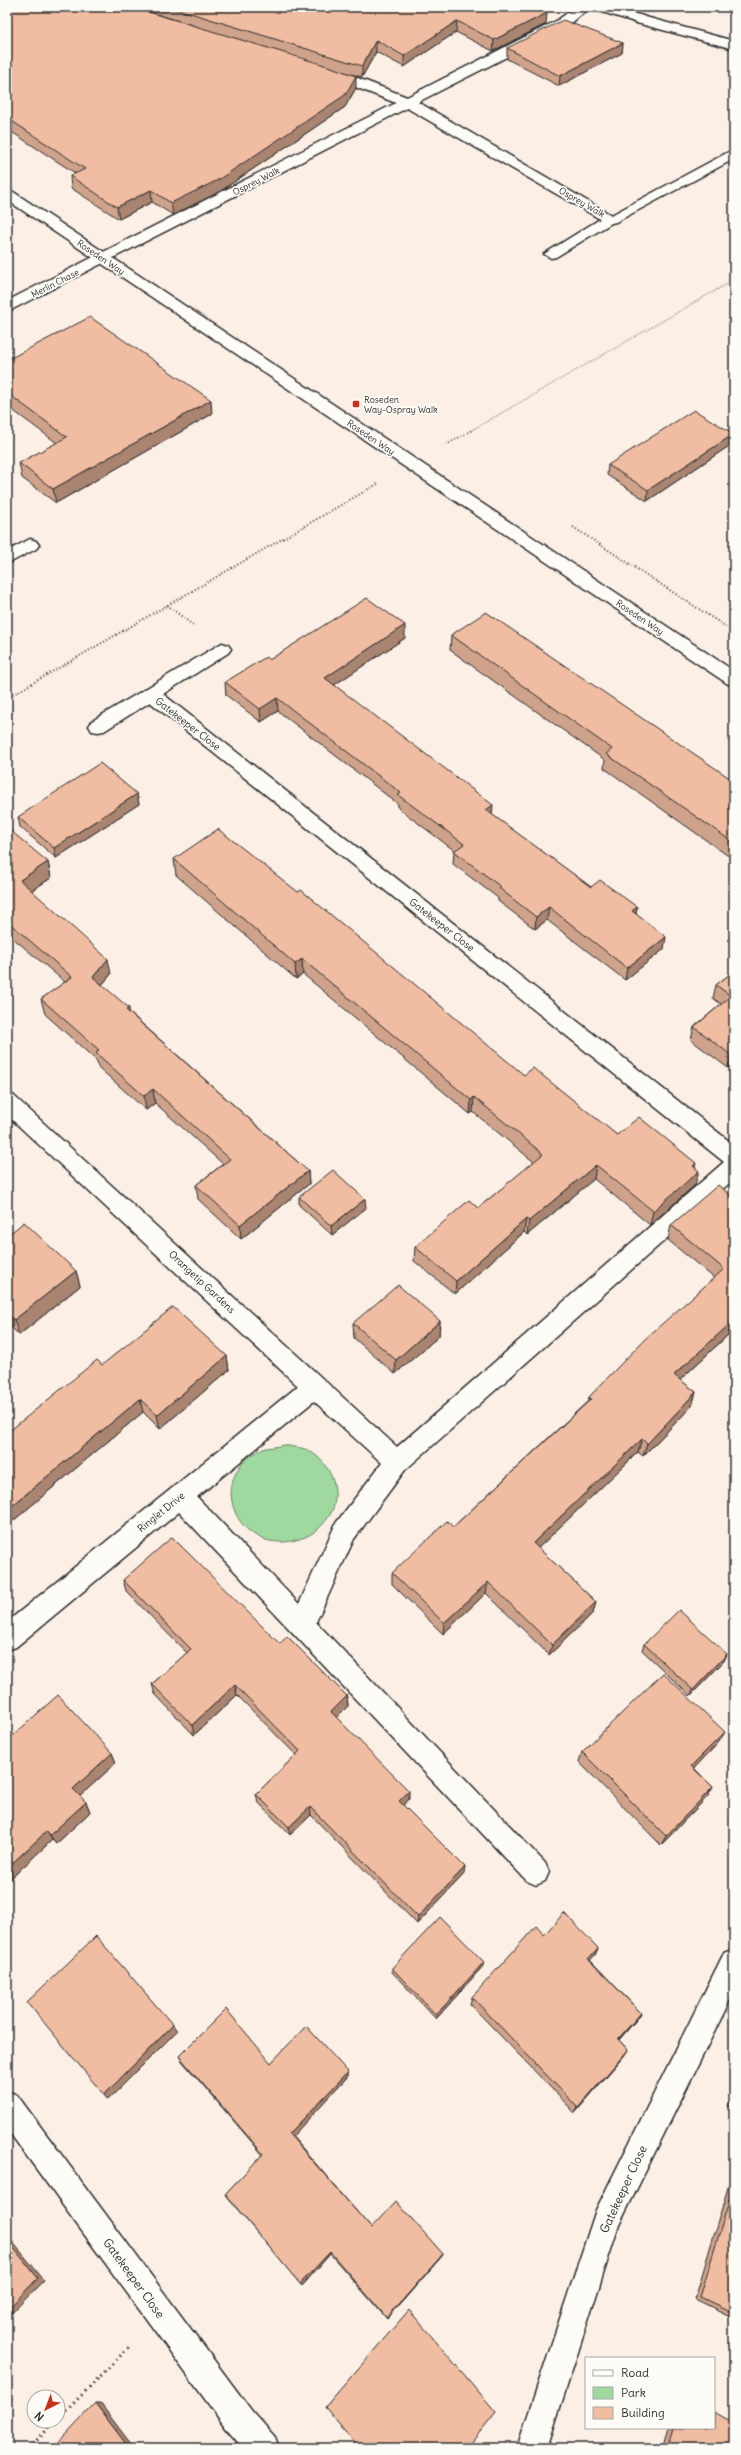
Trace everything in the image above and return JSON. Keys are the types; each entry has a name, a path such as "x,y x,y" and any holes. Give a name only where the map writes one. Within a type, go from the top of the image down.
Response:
{"street":[{"name":"Osprey Walk","path":"103,259 563,24 583,7"},
{"path":"595,7 734,45"},
{"name":"Osprey Walk","path":"314,67 337,74 409,103 611,219 551,254"},
{"path":"611,219 734,153"},
{"name":"Roseden Way","path":"7,194 734,680"},
{"name":"Merlin Chase","path":"7,307 103,259"},
{"path":"7,558 30,545"},
{"name":"Gatekeeper Close","path":"98,726 222,649"},
{"name":"Gatekeeper Close","path":"150,693 734,1157"},
{"name":"Orangetip Gardens","path":"7,1102 397,1462"},
{"path":"302,1625 345,1532 397,1462 734,1166"},
{"name":"Ringlet Drive","path":"7,1638 315,1386"},
{"path":"180,1496 536,1872"},
{"name":"Gatekeeper Close","path":"532,2448 606,2220 734,1964"},
{"name":"Gatekeeper Close","path":"7,2105 240,2421 264,2448"}],"path":[{"path":"7,698 411,464 734,280"},
{"path":"66,2411 161,2315"},
{"path":"29,2448 48,2429"}],"green space":[{"path":"284,1445 305,1449 313,1453 326,1467 331,1476 335,1495 331,1513 324,1523 316,1530 307,1536 296,1540 274,1542 256,1536 243,1525 234,1510 231,1493 235,1476 245,1460 263,1449"}],"building":[{"path":"7,7 132,7 331,67 356,76 345,95 218,180 171,203 151,190 117,207 70,176 85,169 7,118"},
{"path":"171,7 532,7 547,13 494,40 457,21 404,56 376,40 362,66"},
{"path":"563,20 623,43 560,76 507,48"},
{"path":"90,317 211,400 53,489 19,463 67,437 7,393 7,360"},
{"path":"694,410 734,434 648,490 608,465"},
{"path":"367,598 405,625 325,678 493,805 486,810 591,887 600,880 637,907 632,911 666,937 627,968 549,907 536,917 499,888 501,887 454,851 464,844 398,795 401,793 277,698 260,709 225,682 266,657 269,660"},
{"path":"486,612 734,781 734,843 606,754 612,749 451,635"},
{"path":"100,763 137,794 54,848 18,817"},
{"path":"218,829 298,892 301,890 524,1075 533,1068 617,1135 639,1117 696,1163 693,1166 699,1171 653,1211 596,1165 529,1221 526,1219 456,1281 415,1247 469,1200 478,1208 543,1154 474,1097 471,1100 302,959 295,964 174,859"},
{"path":"11,831 48,862 20,880 108,959 93,977 129,1008 126,1010 308,1171 240,1225 196,1185 230,1159 153,1089 144,1096 96,1053 99,1050 41,999 72,977 7,921 7,833"},
{"path":"734,971 734,1053 731,1055 694,1027 731,996 716,985"},
{"path":"333,1170 365,1199 331,1226 299,1197"},
{"path":"718,1185 734,1198 734,1322 733,1321 674,1375 696,1392 647,1444 642,1439 533,1543 596,1602 552,1645 488,1582 444,1623 392,1573 447,1521 453,1527 591,1399 589,1397 645,1339 724,1269 671,1225"},
{"path":"24,1222 76,1271 14,1320 7,1313 7,1236"},
{"path":"398,1285 440,1321 396,1360 353,1323"},
{"path":"173,1307 227,1356 157,1415 140,1399 7,1510 7,1433 97,1360 102,1365"},
{"path":"172,1537 280,1644 287,1636 347,1696 331,1712 409,1791 399,1801 465,1867 418,1917 310,1807 289,1827 256,1794 300,1751 235,1685 192,1725 152,1684 191,1649 123,1580"},
{"path":"679,1610 727,1654 693,1690 644,1644"},
{"path":"663,1673 725,1732 691,1766 713,1787 666,1836 582,1752"},
{"path":"58,1695 112,1753 73,1789 86,1802 50,1835 47,1831 7,1868 7,1741"},
{"path":"564,1913 598,1948 588,1959 641,2013 618,2039 628,2050 578,2108 472,1997 536,1926 544,1935"},
{"path":"440,1917 484,1962 436,2015 392,1968"},
{"path":"96,1936 173,2025 104,2095 27,2002"},
{"path":"226,2009 271,2063 306,2026 348,2072 289,2134 371,2228 396,2201 443,2254 387,2318 330,2252 300,2284 225,2194 263,2154 179,2056"},
{"path":"734,2185 734,2313 700,2297"},
{"path":"7,2240 38,2278 7,2310"},
{"path":"409,2310 496,2412 467,2448 358,2448 325,2407"},
{"path":"95,2403 129,2448 53,2448"},
{"path":"715,2413 734,2423 734,2448 667,2448 673,2429 715,2429"}],"place":[{"name":"Roseden Way-Ospray Walk","path":"356,404"}]}
